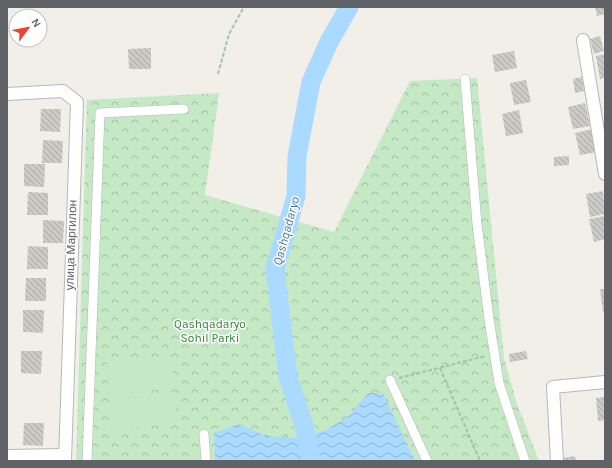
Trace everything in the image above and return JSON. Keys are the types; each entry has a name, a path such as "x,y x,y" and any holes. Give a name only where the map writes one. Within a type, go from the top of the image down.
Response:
{"street":[{"path":"582,40 605,174"},
{"path":"465,79 477,224 494,354 499,383 525,461"},
{"name":"улица Маргилон","path":"7,94 63,91 77,102 64,458"},
{"path":"87,461 100,113 184,108"},
{"path":"390,380 427,461"},
{"path":"557,461 553,387 605,382"},
{"path":"204,434 206,461"},
{"path":"7,456 64,458"}],"path":[{"path":"218,74 229,34 244,7"},
{"path":"390,380 494,354"},
{"path":"440,368 480,461"}],"green space":[{"name":"Qashqadaryo Sohil Parki","path":"477,78 504,358 516,401 539,461 76,461 87,100 219,93 205,195 334,232 410,81"},
{"path":"172,357 175,388 109,395 106,364"},
{"path":"175,392 178,423 112,430 109,399"}],"water":[{"path":"368,393 383,393 415,461 215,461 214,433 239,424 266,436 295,438 324,431 349,416"}],"building":[{"path":"595,7 605,7 605,14 597,16"},
{"path":"600,36 604,51 594,54 590,39"},
{"path":"151,48 151,69 129,69 128,49"},
{"path":"514,51 517,68 495,72 492,55"},
{"path":"605,54 605,78 600,79 596,56"},
{"path":"582,77 584,91 575,93 573,79"},
{"path":"526,80 531,102 514,105 510,83"},
{"path":"585,103 590,126 573,129 568,107"},
{"path":"41,109 61,109 60,132 40,131"},
{"path":"519,110 523,133 506,136 502,114"},
{"path":"592,129 597,152 580,155 575,133"},
{"path":"43,140 63,141 62,163 42,163"},
{"path":"569,156 569,165 554,166 554,157"},
{"path":"24,164 45,164 44,187 24,186"},
{"path":"603,191 605,214 590,217 586,194"},
{"path":"28,192 48,193 48,215 27,215"},
{"path":"605,216 605,239 594,242 589,219"},
{"path":"43,220 64,221 63,243 43,243"},
{"path":"28,246 48,247 48,269 27,269"},
{"path":"26,278 46,278 46,301 25,301"},
{"path":"600,289 605,289 605,312 603,312"},
{"path":"23,310 44,310 43,333 23,332"},
{"path":"21,351 42,351 41,374 21,373"},
{"path":"526,351 528,359 510,362 509,354"},
{"path":"605,397 605,420 598,421 596,398"},
{"path":"24,423 44,423 43,446 23,445"},
{"path":"575,456 576,461 564,461 563,458"}],"waterway":[{"name":"Qashqadaryo","path":"311,461 304,425 288,377 275,269 296,196 297,156 311,82 329,42 349,7"}]}
